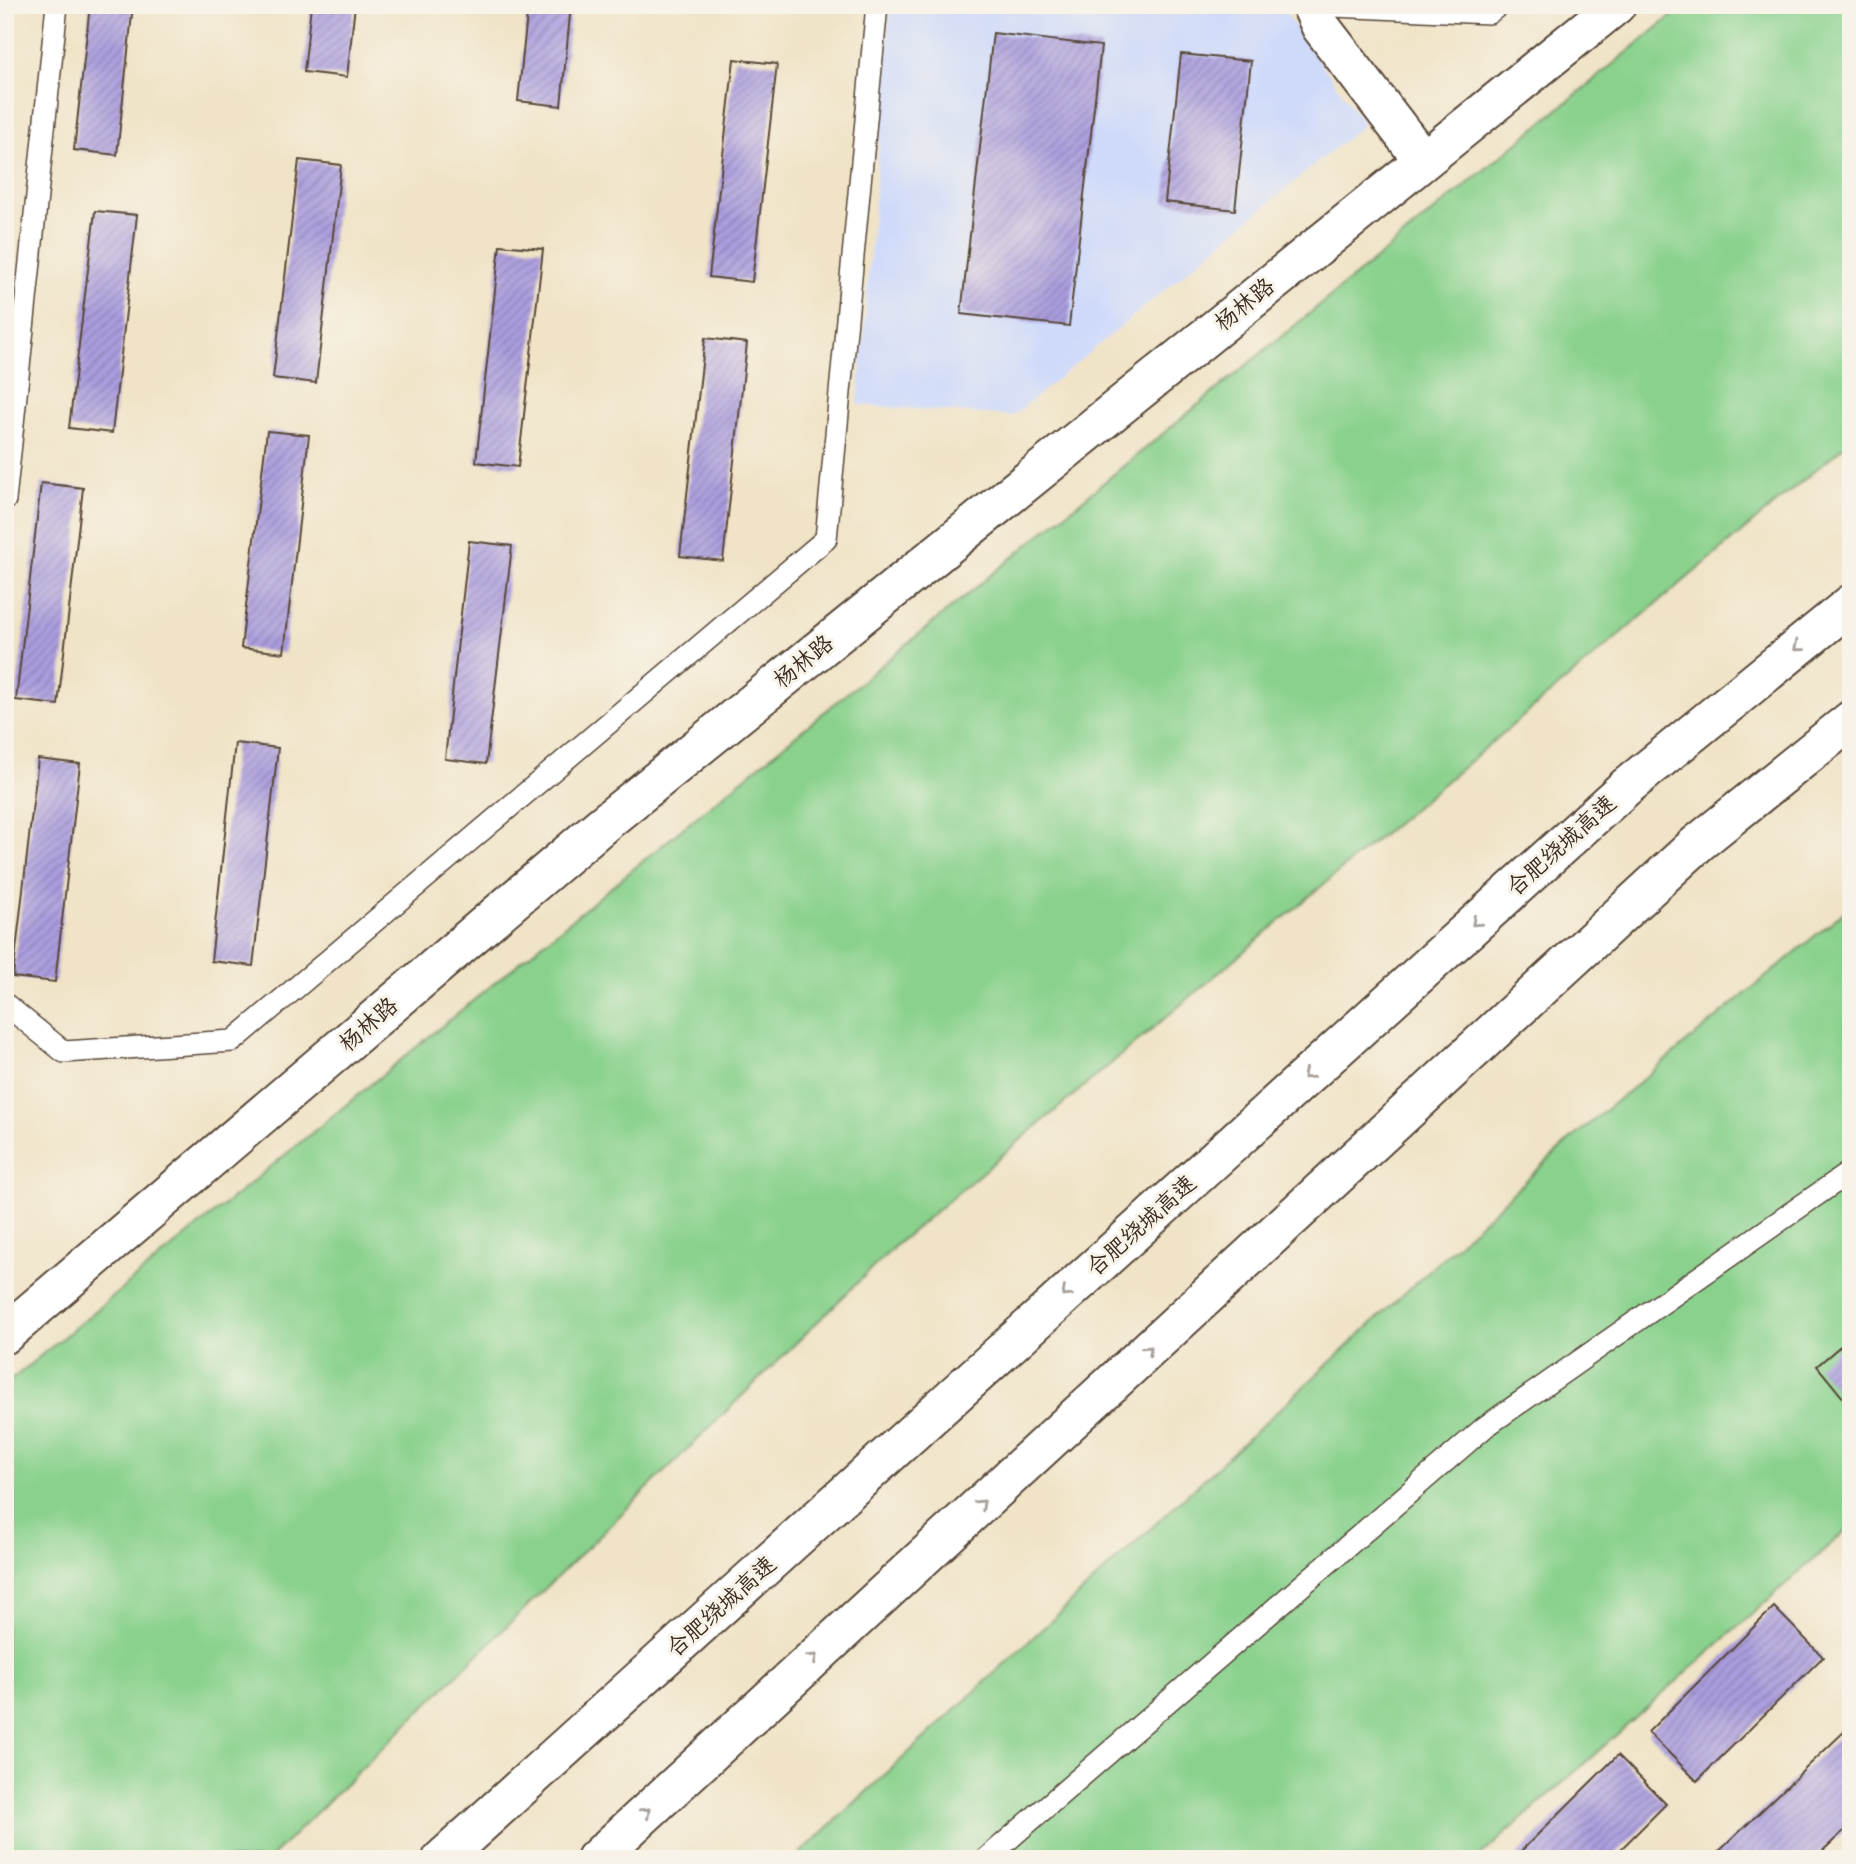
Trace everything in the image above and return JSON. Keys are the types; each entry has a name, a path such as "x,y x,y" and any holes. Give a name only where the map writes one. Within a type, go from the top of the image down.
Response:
{"main road":[{"path":"1311,5 1321,27 1423,160"},
{"name":"杨林路","path":"5,1334 602,825 1616,5"},
{"name":"合肥绕城高速","path":"442,1859 1626,787 1851,604"},
{"path":"596,1859 1697,844 1851,720"}],"lane":[{"path":"5,500 57,5"},
{"path":"5,1004 64,1052 233,1041 826,538 877,5"},
{"path":"1311,5 1489,13 1499,5"},
{"path":"986,1859 1485,1427 1851,1171"}],"shaded area":[{"path":"890,5 1173,5 1285,12 1364,124 1013,416 858,405"}],"green space":[{"path":"1685,5 1851,5 1851,440 898,1243 269,1859 5,1859 5,1385"},
{"path":"1851,906 1851,1526 1477,1859 794,1859 1571,1139"}],"building":[{"path":"90,5 133,5 117,155 74,150"},
{"path":"311,5 355,5 347,77 304,72"},
{"path":"528,5 571,5 561,106 518,101"},
{"path":"993,33 1101,46 1069,326 961,314"},
{"path":"1181,54 1251,61 1235,210 1165,202"},
{"path":"734,59 777,64 752,282 709,277"},
{"path":"299,160 341,165 316,383 273,378"},
{"path":"95,211 137,215 112,433 69,428"},
{"path":"500,245 543,249 518,467 476,462"},
{"path":"705,338 747,343 723,561 680,556"},
{"path":"267,431 309,435 284,653 241,648"},
{"path":"41,483 83,488 58,705 16,700"},
{"path":"469,541 512,546 486,764 445,759"},
{"path":"235,743 278,748 253,966 211,961"},
{"path":"38,759 80,764 55,982 13,977"},
{"path":"1851,1337 1851,1402 1848,1404 1817,1366"},
{"path":"1774,1607 1823,1657 1697,1781 1648,1732"},
{"path":"1851,1725 1851,1824 1814,1859 1711,1859"},
{"path":"1618,1755 1666,1804 1611,1859 1513,1859"}]}
